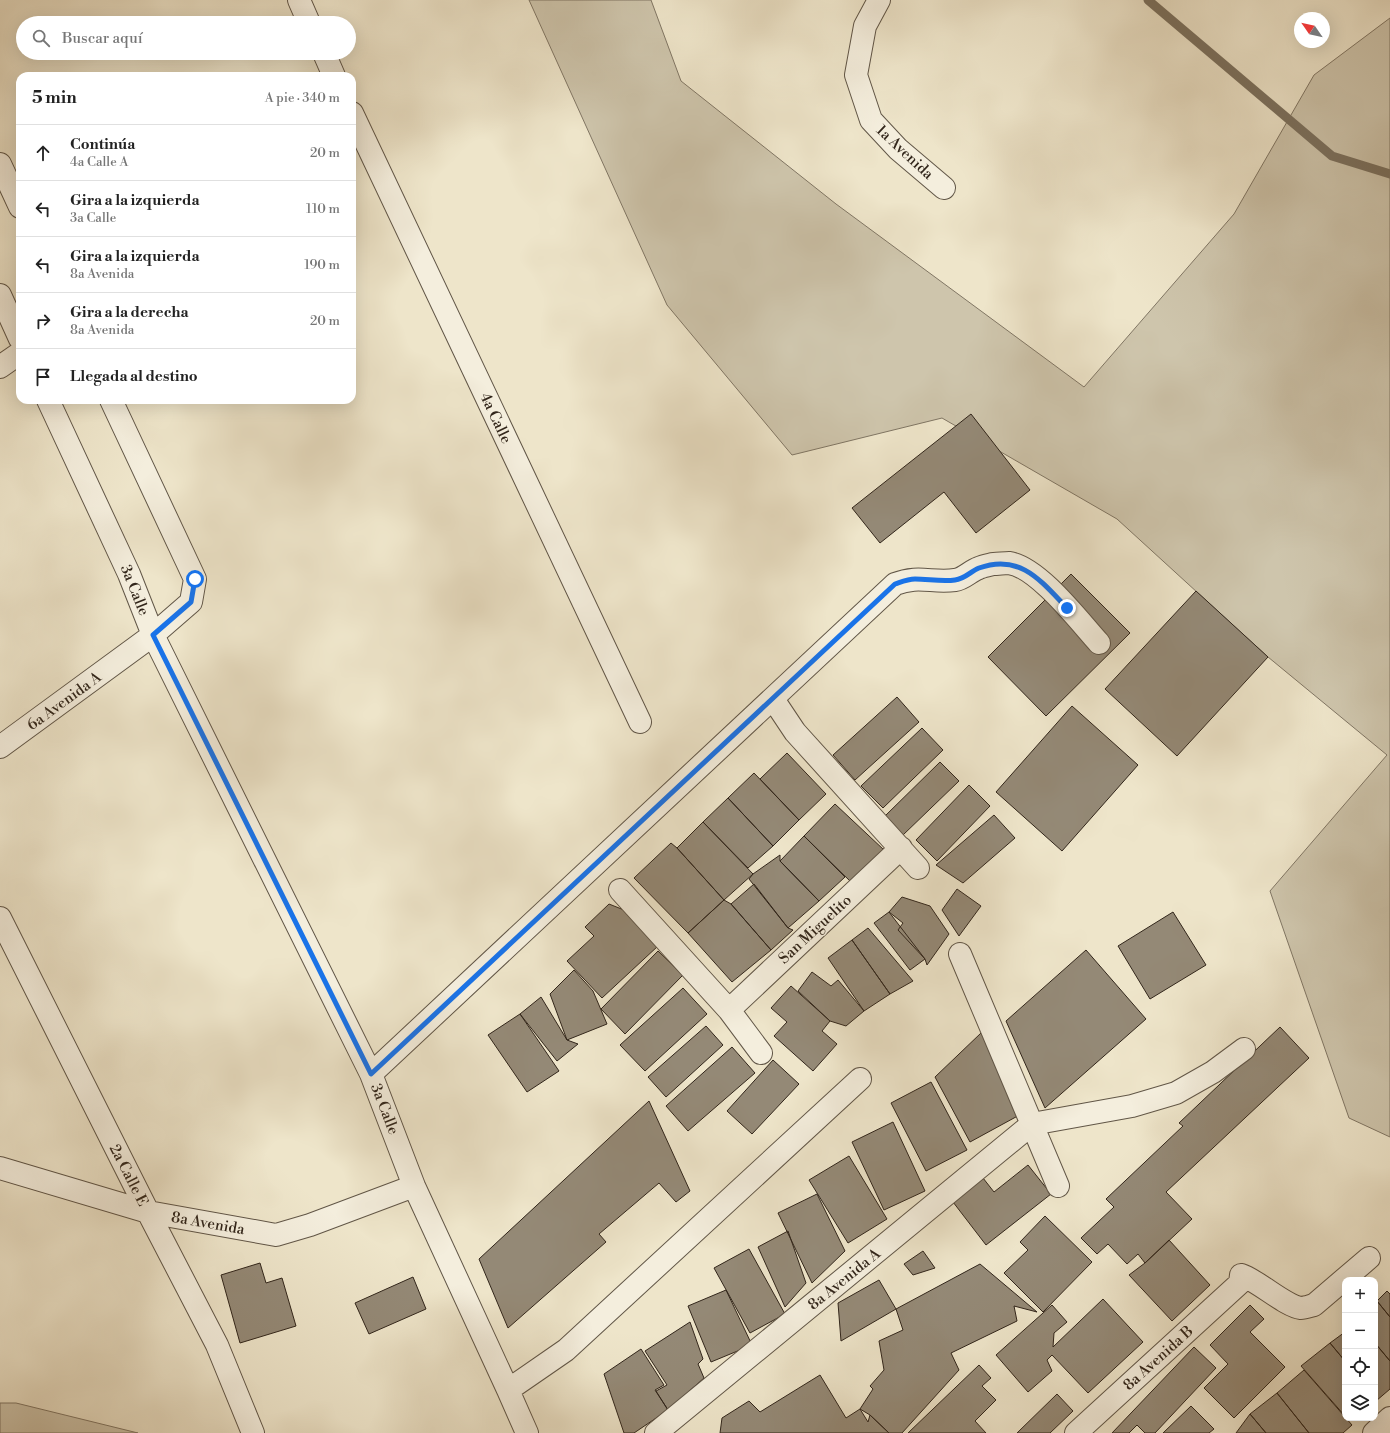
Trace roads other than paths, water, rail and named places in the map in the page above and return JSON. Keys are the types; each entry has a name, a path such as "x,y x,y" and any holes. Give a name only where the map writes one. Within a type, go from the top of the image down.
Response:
{"street":[{"path":"298,0 306,16"},
{"name":"1a Avenida","path":"878,0 866,26 856,75 858,83 871,120 898,149 944,188"},
{"path":"327,60 332,72"},
{"name":"4a Calle","path":"356,121 640,722"},
{"path":"0,164 16,198"},
{"path":"0,295 16,331"},
{"path":"0,367 16,356"},
{"name":"3a Calle","path":"50,404 130,574 153,635 371,1074 414,1186 527,1433"},
{"name":"6a Avenida A","path":"0,747 153,635 191,602 195,579 113,404"},
{"path":"371,1074 895,584 914,579 956,580 963,578 978,568 994,564 1008,563 1023,569 1043,582 1098,643"},
{"path":"773,699 795,732 918,868"},
{"name":"San Miguelito","path":"729,1010 901,848"},
{"path":"620,890 729,1010 761,1053"},
{"name":"2a Calle E","path":"0,918 148,1212 217,1345 254,1433"},
{"path":"960,954 1058,1186"},
{"path":"1032,1124 1132,1106 1176,1093 1213,1072 1244,1049"},
{"path":"508,1390 566,1350 860,1079"},
{"name":"8a Avenida A","path":"656,1433 1032,1124"},
{"name":"8a Avenida","path":"0,1168 148,1212 276,1235 310,1225 414,1186"},
{"name":"8a Avenida B","path":"1076,1433 1240,1283 1241,1275 1250,1278 1290,1304 1302,1308 1314,1305 1369,1258"},
{"path":"1374,1433 1390,1418"}],"waterway":[{"path":"1148,0 1332,156 1390,174"}]}
